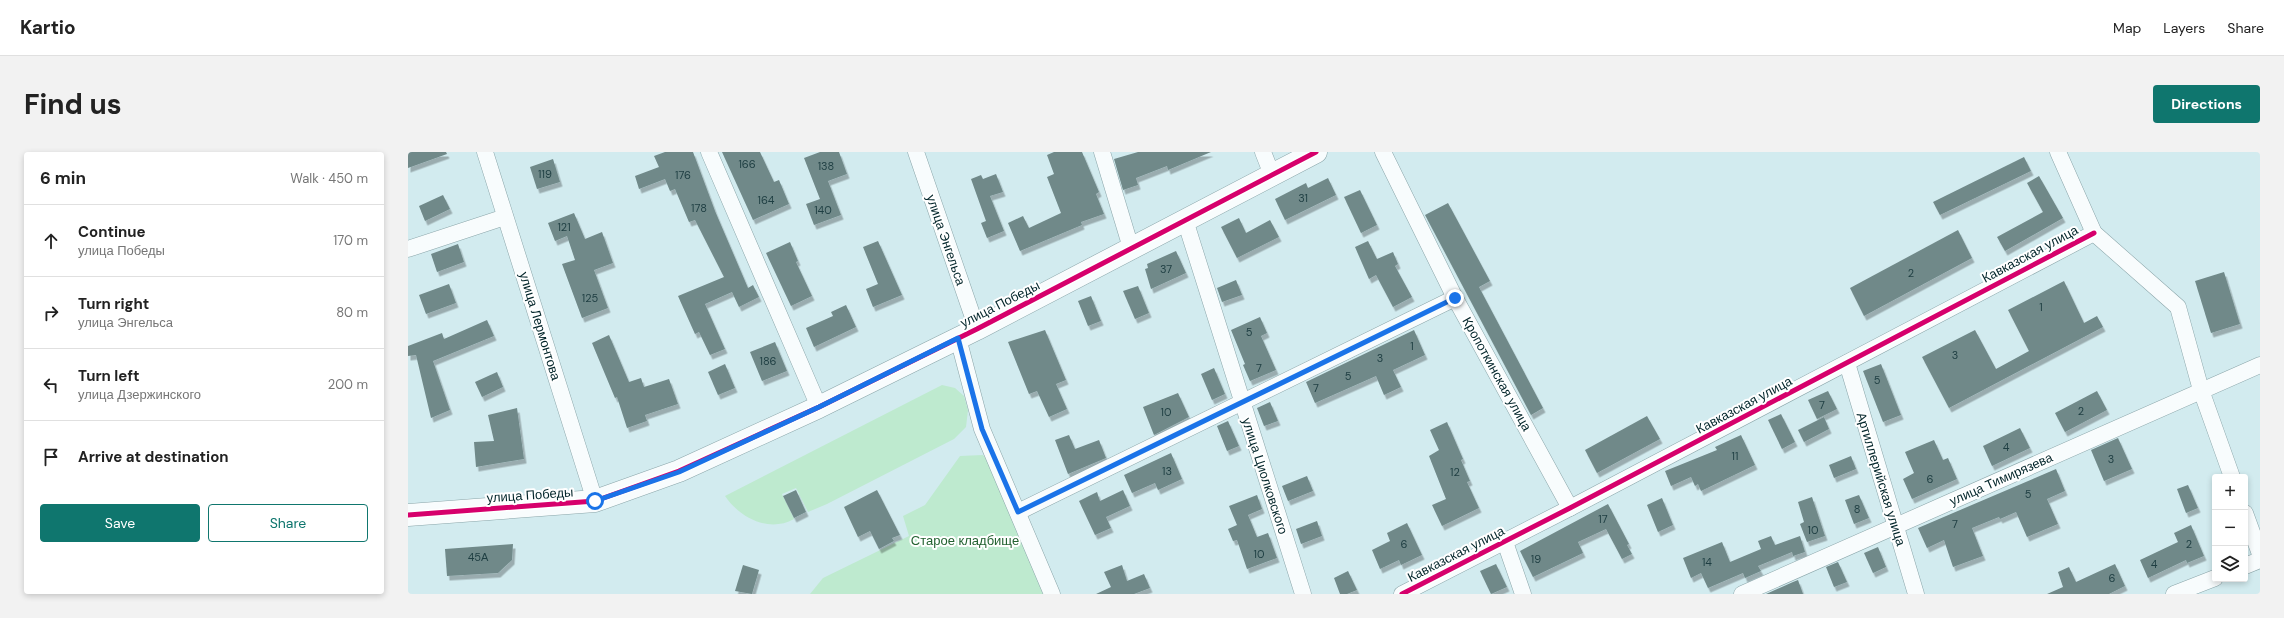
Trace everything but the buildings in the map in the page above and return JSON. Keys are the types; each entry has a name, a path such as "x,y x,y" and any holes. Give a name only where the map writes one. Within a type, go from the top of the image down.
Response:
{"street":[{"name":"улица Лермонтова","path":"485,152 595,501"},
{"path":"709,152 819,407"},
{"name":"улица Энгельса","path":"916,152 967,333 982,429 1052,594"},
{"path":"1102,152 1131,248"},
{"path":"1263,152 1272,175"},
{"name":"улица Победы","path":"408,515 595,501 679,472 819,407 967,333 1316,152"},
{"name":"Кропоткинская улица","path":"1384,152 1455,298 1570,508"},
{"path":"2058,152 2094,233 2178,307 2201,390 2231,474"},
{"path":"408,249 505,217"},
{"name":"улица Циолковского","path":"1185,220 1241,402 1303,594"},
{"name":"Кавказская улица","path":"1402,594 1570,508 2094,233"},
{"path":"1018,512 1455,298"},
{"name":"Артиллерийская улица","path":"1847,363 1916,594"},
{"name":"улица Тимирязева","path":"1742,594 2260,365"},
{"path":"2248,521 2260,554"},
{"path":"1504,542 1524,594"},
{"path":"2248,565 2260,560"},
{"path":"2174,594 2212,579"}],"green space":[{"path":"942,385 955,388 964,396 968,410 966,427 954,439 827,504 808,512 796,488 782,494 794,519 784,523 765,524 747,517 731,504 725,496"},
{"name":"Старое кладбище","path":"983,455 996,471 1043,594 810,594 823,578 909,536 903,516 925,505 960,456"}],"cycle path":[{"path":"408,515 595,501 679,471 819,407 977,329 1316,152"},
{"path":"1402,594 1570,508 2094,233"}],"route":[{"path":"595,501 679,472 819,407 958,338 982,429 1018,512 1455,298"}]}
